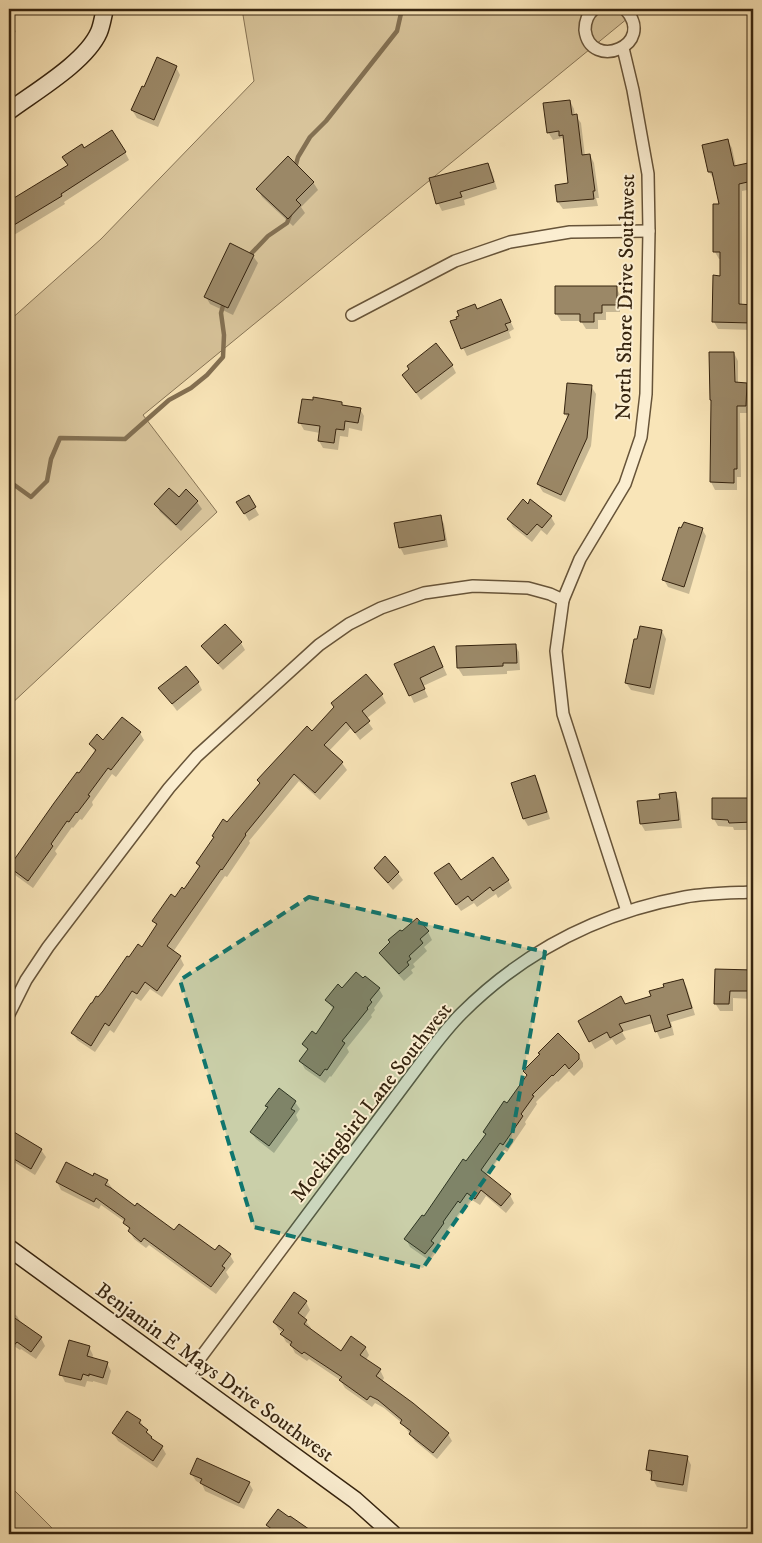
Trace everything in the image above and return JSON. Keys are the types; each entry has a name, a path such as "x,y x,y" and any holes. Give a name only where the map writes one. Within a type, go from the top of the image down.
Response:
{"street":[{"path":"9,111 74,64 88,49 99,31 104,9"},
{"path":"594,9 587,19 585,26 586,34 594,46 609,52 623,48 632,36 633,20 625,9"},
{"name":"North Shore Drive Southwest","path":"623,48 633,90 648,174 649,230 646,394 641,436 625,484 580,559 563,600 556,651 563,714 626,911"},
{"path":"352,315 455,261 510,242 570,232 649,230"},
{"path":"9,1014 26,980 48,947 169,788 197,756 320,645 349,624 381,608 424,593 473,586 528,588 563,600"},
{"name":"Mockingbird Lane Southwest","path":"186,1377 429,1052 460,1015 495,983 534,954 576,931 626,911 686,896 753,892"},
{"name":"Benjamin E Mays Drive Southwest","path":"9,1248 355,1500 393,1534"}],"highlighted area":[{"path":"309,897 545,952 511,1141 423,1268 254,1227 180,980"}],"shaded area":[{"path":"242,9 639,9 143,415 217,512 9,706 9,321 101,239 254,81"},
{"path":"9,1485 58,1534 9,1534"}],"building":[{"path":"157,57 177,66 154,120 131,110 142,86 144,87"},
{"path":"570,100 572,115 577,114 582,155 590,154 595,191 593,191 594,199 557,202 555,185 568,183 563,135 559,136 559,131 547,133 543,103"},
{"path":"112,130 126,152 61,194 62,196 9,228 9,201 68,165 62,157 82,144 84,148"},
{"path":"728,139 734,166 748,163 752,181 739,184 739,304 753,305 752,323 712,322 713,275 720,276 720,252 713,252 713,204 719,204 712,172 708,172 702,145"},
{"path":"288,156 314,182 296,200 301,205 288,219 256,189"},
{"path":"488,163 494,182 460,192 462,197 436,204 429,178"},
{"path":"230,243 254,255 228,308 204,297"},
{"path":"555,286 617,286 617,305 602,305 602,313 594,313 594,322 580,322 580,314 555,314"},
{"path":"501,299 511,322 505,324 508,330 461,349 450,321 457,319 456,317 459,316 457,311 475,304 477,309"},
{"path":"436,343 453,365 416,393 402,375 409,369 407,366"},
{"path":"709,352 734,352 735,382 747,383 746,406 737,406 737,469 734,469 734,483 710,482 711,400"},
{"path":"567,383 592,385 587,438 561,495 537,484 569,414 564,414"},
{"path":"313,397 342,402 342,405 361,408 358,423 345,421 344,430 336,429 334,443 318,441 320,426 298,423 302,399 313,400"},
{"path":"169,488 179,497 186,489 198,501 176,525 154,504"},
{"path":"249,495 256,507 244,514 236,502"},
{"path":"523,499 528,504 530,499 552,516 542,528 537,524 527,535 507,519"},
{"path":"441,515 445,540 399,548 394,523"},
{"path":"684,522 703,528 684,587 662,580 679,527 681,528"},
{"path":"225,624 242,642 218,664 201,646"},
{"path":"640,626 662,630 650,688 625,683 634,639 637,639"},
{"path":"516,644 517,663 503,663 503,666 457,668 456,646"},
{"path":"434,646 443,667 420,678 425,689 409,696 394,664"},
{"path":"186,666 199,682 172,704 158,688"},
{"path":"366,674 383,694 362,711 370,721 355,733 346,722 324,745 343,762 315,793 294,774 245,834 222,870 167,946 181,956 157,991 145,982 137,994 132,991 109,1026 105,1023 91,1046 71,1033 96,996 98,997 103,991 127,956 129,957 138,944 142,947 157,924 152,921 171,894 175,897 182,887 184,889 200,866 196,863 214,837 212,836 223,819 227,822 260,783 257,780 307,726 312,731 334,707 331,703"},
{"path":"122,717 141,732 111,770 108,768 77,813 69,822 67,821 51,844 53,846 28,881 9,867 77,772 79,773 96,750 89,744 97,734 103,740"},
{"path":"535,775 547,812 523,819 511,783"},
{"path":"676,792 679,820 640,824 637,801 660,799 659,794"},
{"path":"712,798 753,798 753,822 729,823 728,820 712,819"},
{"path":"385,856 399,872 388,883 374,868"},
{"path":"493,857 509,880 493,891 490,887 472,901 468,896 456,905 434,873 449,863 461,880"},
{"path":"417,918 429,931 420,939 423,943 409,956 411,959 407,962 409,965 399,974 379,953 390,942 388,940"},
{"path":"715,969 753,970 753,991 730,991 729,1004 714,1004"},
{"path":"356,972 363,978 365,976 380,988 370,1000 372,1002 368,1009 342,1041 345,1043 327,1070 325,1069 320,1076 299,1061 308,1049 302,1044 312,1031 316,1034 334,1007 325,1000 338,984 342,988"},
{"path":"683,979 692,1008 667,1015 671,1027 655,1032 650,1015 619,1024 623,1031 610,1038 607,1032 589,1042 578,1021 621,996 625,1004 651,996 649,991 664,987 663,984"},
{"path":"558,1033 579,1054 579,1059 569,1069 565,1064 532,1095 534,1096 521,1114 523,1116 503,1145 500,1143 481,1170 511,1194 501,1206 481,1190 475,1199 467,1193 460,1203 458,1201 443,1222 431,1241 434,1243 425,1254 404,1239 422,1215 424,1216 463,1159 466,1161 486,1134 483,1132 504,1101 507,1103 527,1075 523,1071"},
{"path":"279,1088 296,1101 291,1109 295,1111 269,1146 250,1132 268,1107 265,1106"},
{"path":"9,1129 42,1149 31,1169 9,1156"},
{"path":"66,1162 93,1176 94,1173 108,1180 105,1185 135,1206 137,1203 174,1230 179,1224 215,1250 219,1245 231,1254 222,1266 225,1268 211,1287 144,1238 141,1242 128,1231 130,1228 123,1223 125,1219 96,1198 94,1202 56,1182"},
{"path":"294,1292 307,1301 298,1313 307,1320 304,1324 341,1351 351,1336 366,1347 360,1355 381,1369 376,1376 449,1433 433,1453 409,1434 411,1431 400,1423 402,1420 378,1400 370,1396 367,1400 339,1380 342,1377 304,1352 302,1354 290,1345 292,1342 280,1334 284,1330 273,1322"},
{"path":"9,1314 42,1337 31,1352 17,1342 9,1351"},
{"path":"69,1340 90,1346 87,1356 108,1362 103,1378 83,1374 81,1380 59,1375"},
{"path":"127,1411 141,1420 139,1423 148,1430 146,1432 151,1438 163,1446 153,1461 112,1433"},
{"path":"649,1450 688,1456 683,1485 651,1480 652,1471 646,1470"},
{"path":"197,1458 250,1482 239,1503 200,1483 202,1479 190,1474"},
{"path":"278,1509 316,1534 279,1534 266,1525"}],"waterway":[{"path":"295,168 298,157 310,137 326,121 397,31 402,9"},
{"path":"247,258 268,236 287,223 290,215"},
{"path":"9,485 13,484 31,497 47,481 51,459 60,438 125,439 169,400 191,388 207,375 223,357 224,335 221,313 224,302"}]}
